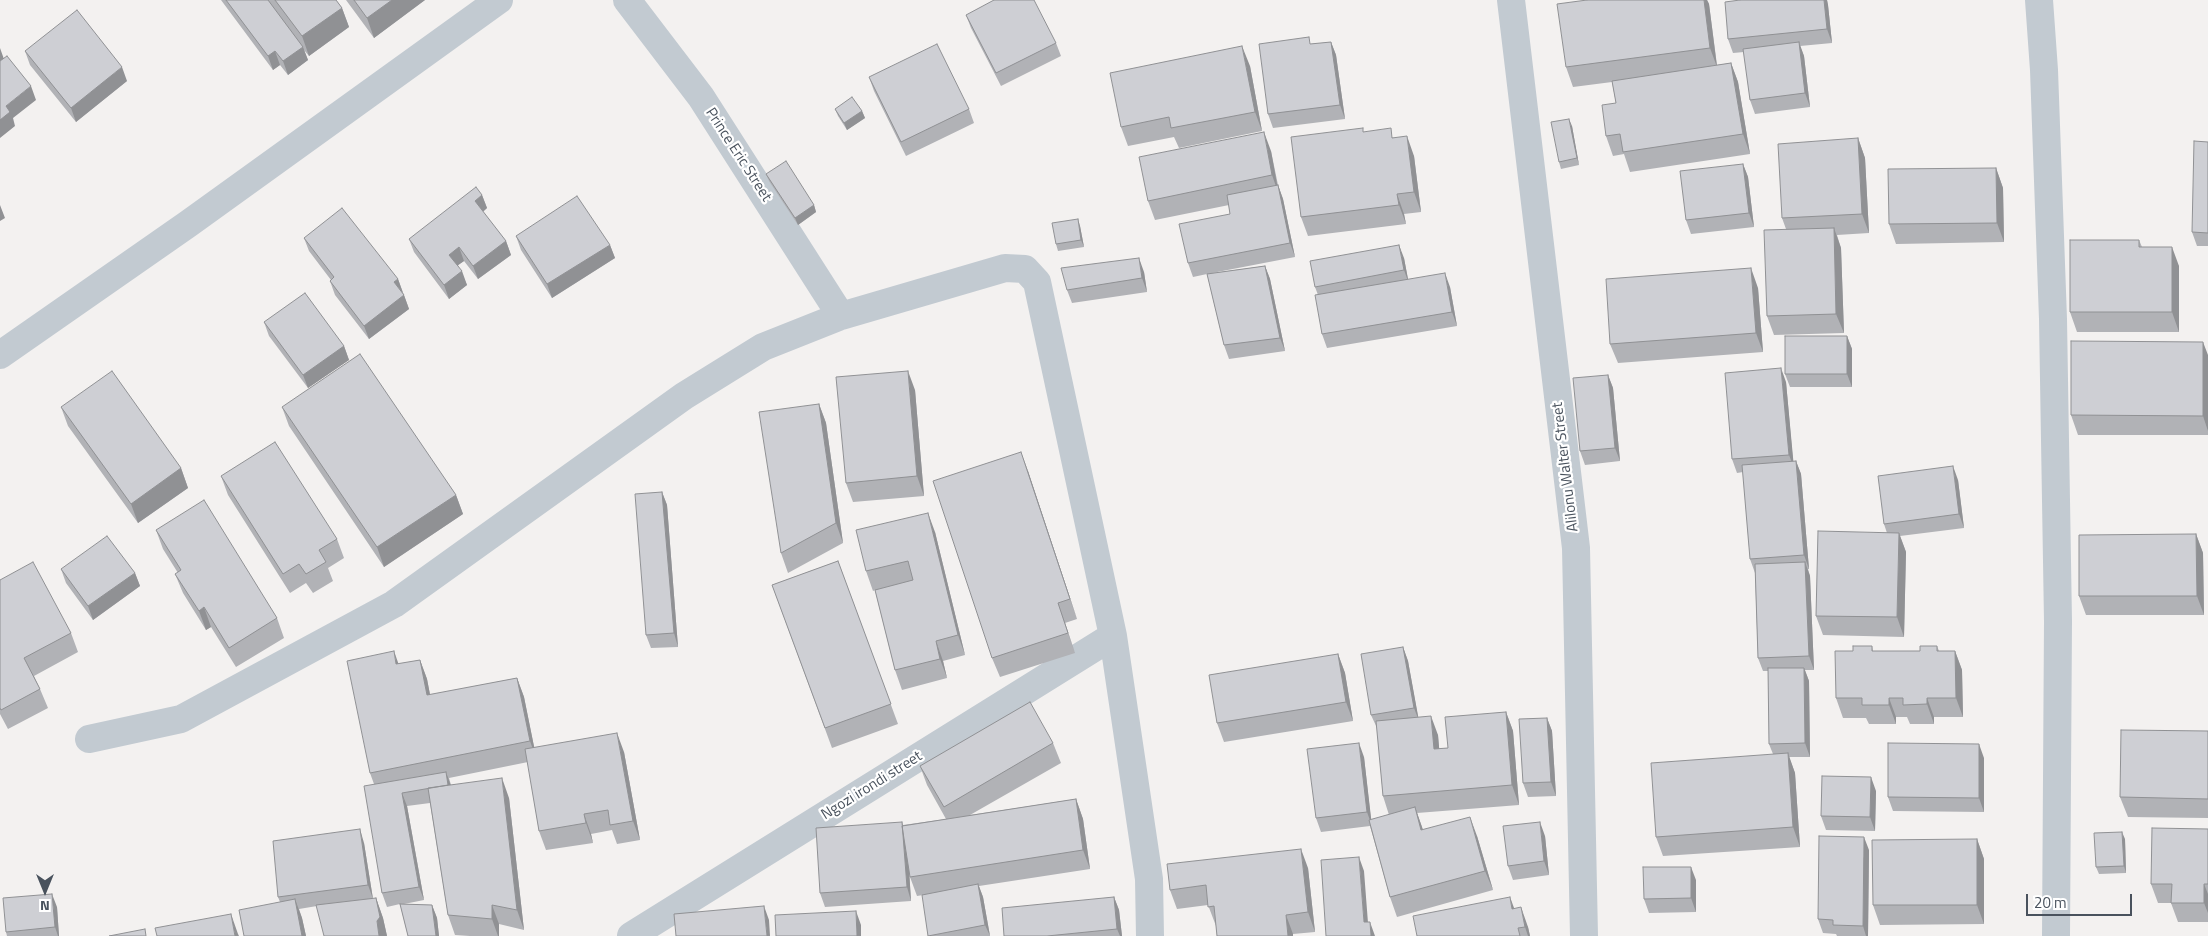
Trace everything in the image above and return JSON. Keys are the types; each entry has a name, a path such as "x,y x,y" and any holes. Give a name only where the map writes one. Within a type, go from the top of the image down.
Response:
{"street":[{"path":"0,355 188,224 499,0"},
{"name":"Prince Eric Street","path":"627,0 701,97 841,316"},
{"name":"Alilonu Walter Street","path":"1511,0 1576,548 1584,936"},
{"path":"2039,0 2044,70 2053,329 2058,621 2056,936"},
{"path":"89,739 181,719 394,604 684,396 763,347 841,316 1005,268 1025,269 1037,282 1113,636 1149,879 1150,936"},
{"name":"Ngozi irondi street","path":"631,936 1113,636"}],"building":[{"path":"226,0 268,0 303,47 283,61 275,51 268,56"},
{"path":"275,0 336,0 342,8 302,36"},
{"path":"354,0 392,0 367,18"},
{"path":"994,0 1034,0 1056,43 996,73 966,15"},
{"path":"1587,0 1704,0 1710,48 1566,67 1557,4"},
{"path":"1740,0 1824,0 1827,29 1728,39 1725,2"},
{"path":"77,10 122,67 71,108 25,51"},
{"path":"1309,37 1310,44 1331,42 1340,105 1268,114 1259,44"},
{"path":"1799,42 1805,93 1750,100 1743,49"},
{"path":"937,44 969,109 901,142 869,77"},
{"path":"1242,46 1255,112 1171,128 1169,117 1121,127 1110,73"},
{"path":"7,56 31,86 6,106 10,112 0,120 0,61"},
{"path":"1731,63 1743,134 1623,152 1620,134 1606,136 1602,105 1616,103 1612,81"},
{"path":"852,97 862,111 844,123 835,109"},
{"path":"1569,119 1577,158 1559,162 1551,122"},
{"path":"1363,128 1363,132 1391,128 1392,138 1407,136 1414,192 1397,194 1399,205 1301,217 1291,137"},
{"path":"1264,132 1272,175 1148,201 1139,157"},
{"path":"1858,138 1862,214 1782,218 1778,144"},
{"path":"2194,141 2208,142 2208,233 2192,232"},
{"path":"786,161 814,205 795,218 766,174"},
{"path":"1743,164 1749,213 1686,220 1680,171"},
{"path":"1996,168 1997,223 1889,224 1888,169"},
{"path":"1278,185 1290,243 1188,263 1179,224 1230,214 1227,195"},
{"path":"476,187 482,195 475,201 506,241 473,266 459,247 449,255 462,271 444,285 409,239"},
{"path":"577,196 610,245 547,284 516,236"},
{"path":"342,208 398,279 394,282 404,295 364,326 330,281 334,277 304,238"},
{"path":"1078,219 1081,240 1056,244 1052,223"},
{"path":"1834,228 1836,314 1767,316 1764,230"},
{"path":"2070,240 2139,240 2139,247 2172,247 2172,312 2070,312"},
{"path":"1399,245 1404,270 1315,287 1310,261"},
{"path":"1139,258 1142,278 1067,290 1061,268"},
{"path":"1265,266 1280,338 1224,345 1207,274"},
{"path":"1751,268 1756,333 1610,344 1606,279"},
{"path":"1445,273 1452,312 1322,334 1315,295"},
{"path":"305,293 344,346 303,375 264,322"},
{"path":"1785,336 1847,336 1847,374 1785,374"},
{"path":"2071,341 2203,342 2203,416 2071,415"},
{"path":"360,354 456,495 377,547 282,407"},
{"path":"1781,368 1789,455 1732,459 1725,373"},
{"path":"112,371 181,468 131,504 61,407"},
{"path":"908,371 917,476 846,483 836,377"},
{"path":"1608,375 1615,448 1580,451 1573,378"},
{"path":"819,404 836,523 781,553 759,412"},
{"path":"275,442 337,539 319,550 326,562 306,574 299,564 283,574 221,476"},
{"path":"1021,452 1070,599 1058,603 1068,633 992,658 933,481"},
{"path":"1796,461 1804,555 1750,559 1742,465"},
{"path":"1953,466 1959,514 1884,524 1878,476"},
{"path":"662,492 674,633 646,635 635,494"},
{"path":"204,500 277,618 229,648 204,607 199,611 175,574 181,570 156,530"},
{"path":"928,513 958,635 936,641 940,659 895,670 875,590 913,580 908,561 866,571 856,530"},
{"path":"1818,531 1899,533 1897,617 1816,616"},
{"path":"2196,534 2197,596 2079,596 2079,535"},
{"path":"107,536 135,573 88,606 61,569"},
{"path":"838,561 891,704 825,728 772,585"},
{"path":"33,562 71,633 24,658 40,689 1,710 0,580"},
{"path":"1805,562 1809,656 1758,658 1755,564"},
{"path":"1853,646 1872,646 1872,651 1920,651 1920,646 1937,646 1937,651 1955,651 1956,698 1927,698 1927,704 1903,705 1903,698 1889,698 1889,705 1862,705 1862,698 1836,698 1835,651 1853,651"},
{"path":"1403,647 1414,708 1371,715 1361,654"},
{"path":"394,651 396,664 420,660 427,695 517,678 530,741 370,773 347,661"},
{"path":"1338,654 1346,702 1217,723 1209,675"},
{"path":"1768,668 1804,668 1805,743 1769,744"},
{"path":"1030,702 1053,743 944,807 920,766"},
{"path":"1506,712 1512,785 1383,796 1376,721 1431,716 1434,749 1448,748 1445,717"},
{"path":"1547,718 1551,782 1523,783 1519,719"},
{"path":"2121,730 2208,731 2208,799 2120,797"},
{"path":"617,733 633,821 610,825 608,810 584,814 586,823 539,831 525,749"},
{"path":"1359,743 1367,812 1316,818 1307,749"},
{"path":"1888,743 1979,744 1979,798 1888,797"},
{"path":"1788,753 1793,827 1656,837 1651,763"},
{"path":"446,772 448,785 402,793 419,887 382,893 364,786"},
{"path":"1822,776 1871,777 1870,817 1821,816"},
{"path":"502,778 517,910 492,905 492,919 448,915 428,788"},
{"path":"1076,799 1083,850 910,877 902,826"},
{"path":"1415,807 1421,830 1470,817 1485,871 1390,897 1369,820"},
{"path":"902,822 907,887 820,893 816,828"},
{"path":"1540,822 1544,861 1508,866 1503,826"},
{"path":"2152,828 2208,829 2208,884 2204,884 2204,903 2171,903 2172,884 2151,884"},
{"path":"360,829 368,885 278,897 273,841"},
{"path":"2122,832 2124,866 2096,867 2094,833"},
{"path":"1819,836 1864,837 1863,926 1833,925 1833,920 1818,919"},
{"path":"1977,839 1977,905 1873,905 1872,840"},
{"path":"1301,849 1308,912 1286,915 1288,936 1217,936 1214,906 1208,907 1206,885 1170,890 1167,864"},
{"path":"1359,857 1364,922 1370,922 1371,936 1326,936 1321,860"},
{"path":"1643,867 1691,867 1691,898 1644,899"},
{"path":"978,884 985,925 928,936 922,895"},
{"path":"52,894 55,927 6,932 3,898"},
{"path":"1114,897 1117,929 1047,936 1004,936 1002,908"},
{"path":"1510,897 1512,909 1521,907 1525,927 1518,928 1520,936 1417,936 1413,916"},
{"path":"376,898 380,917 377,921 379,936 324,936 316,905"},
{"path":"295,899 302,936 244,936 239,910"},
{"path":"400,904 432,905 436,936 408,936"},
{"path":"764,906 767,936 676,936 674,914"},
{"path":"856,911 857,936 776,936 775,915"},
{"path":"231,914 235,936 157,936 155,928"},
{"path":"145,929 146,936 109,936"}]}
